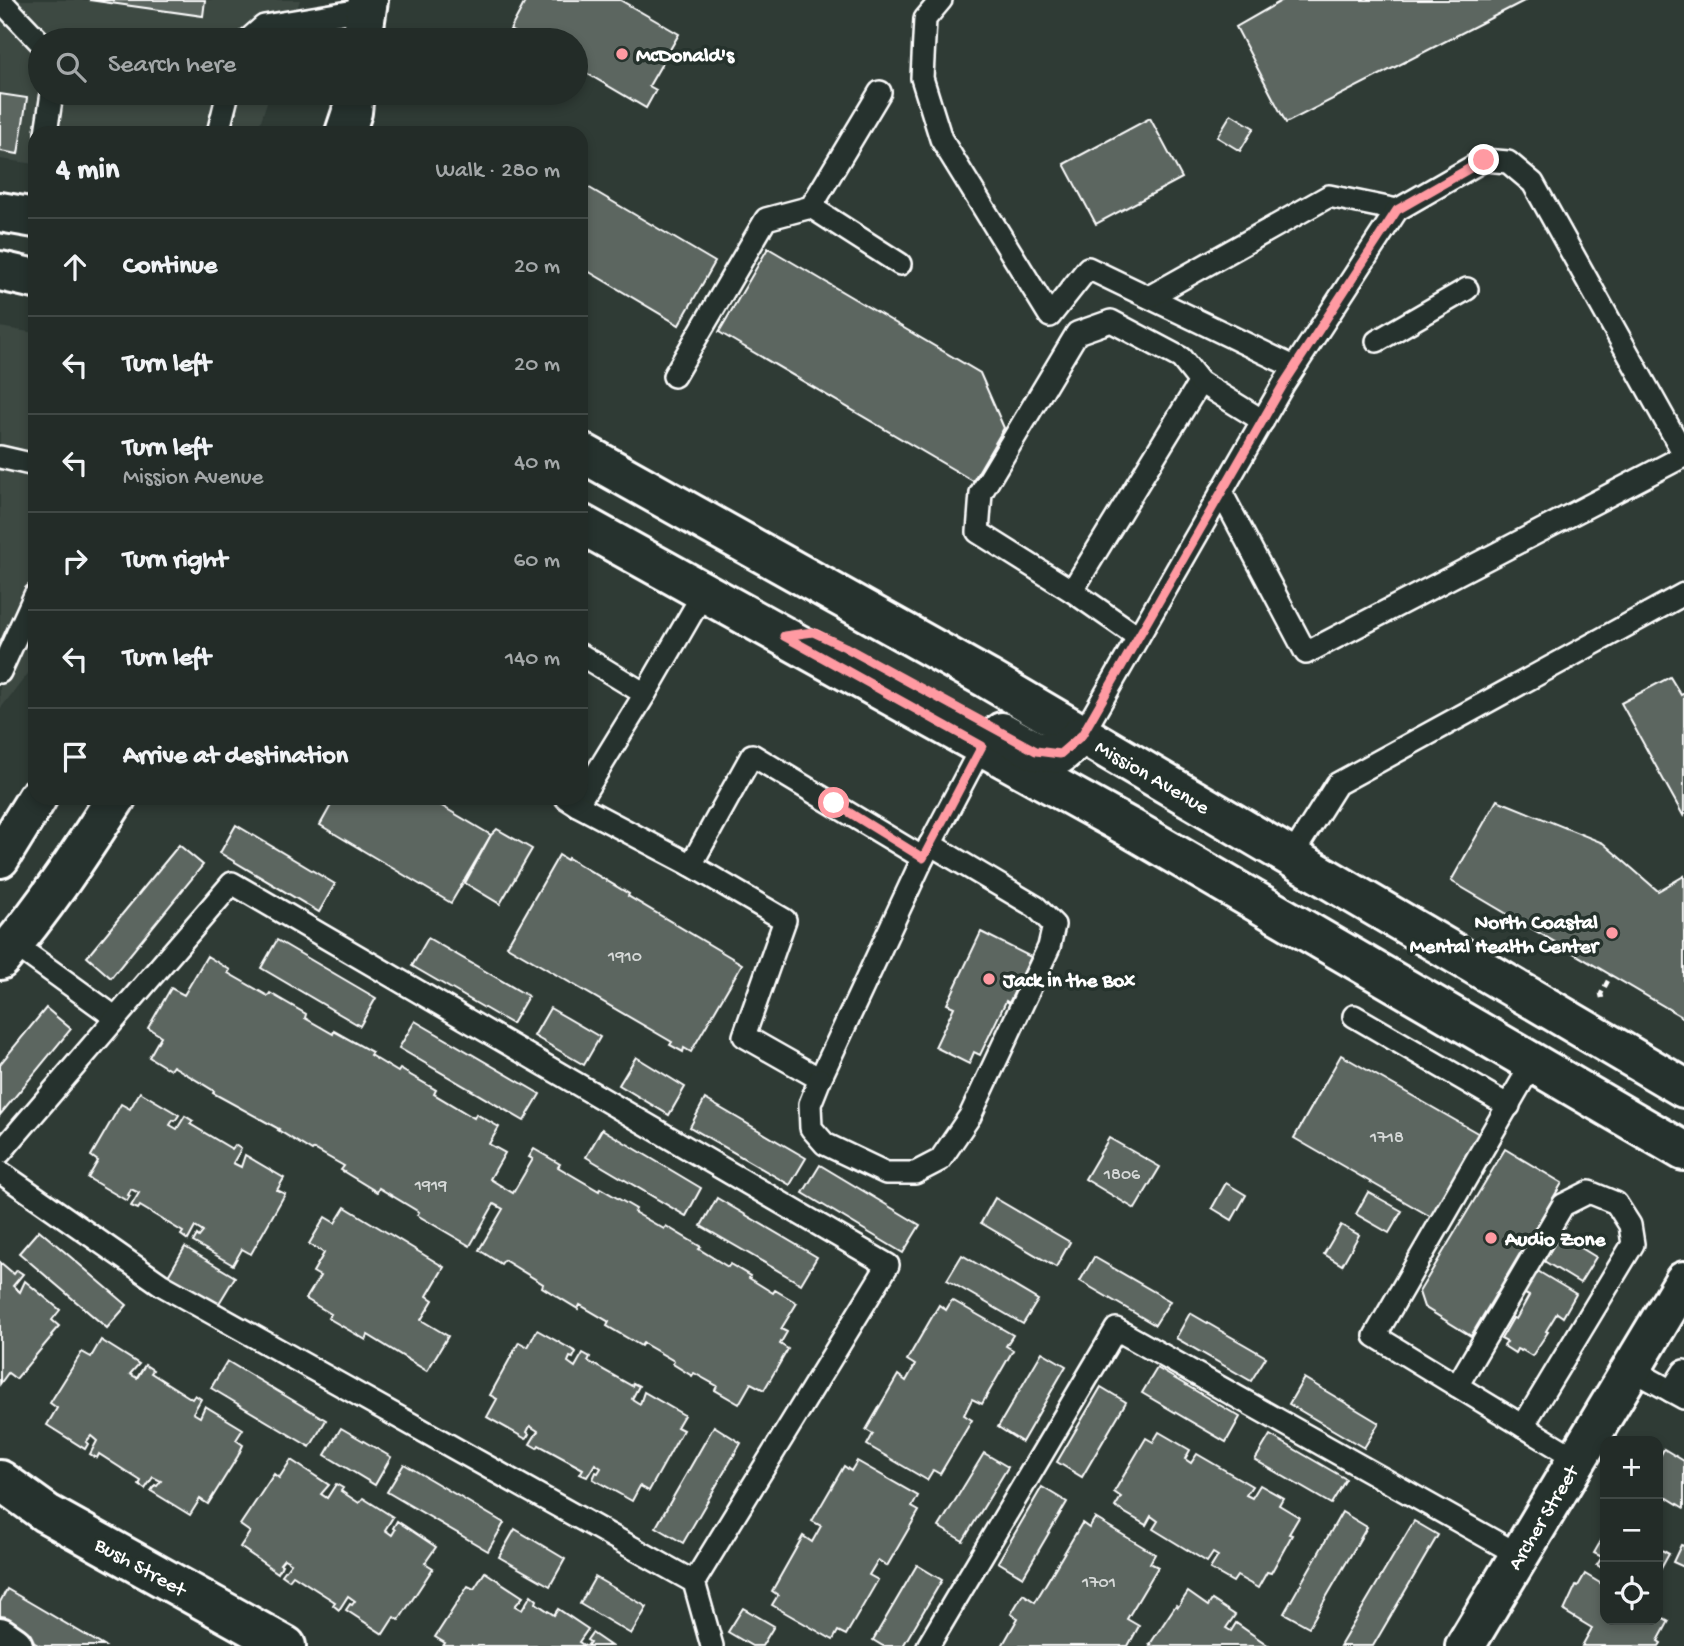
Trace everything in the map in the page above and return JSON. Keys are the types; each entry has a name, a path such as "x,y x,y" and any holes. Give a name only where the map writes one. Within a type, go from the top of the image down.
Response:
{"main road":[{"path":"347,126 353,105"},
{"path":"0,271 28,277"},
{"name":"Mission Avenue","path":"588,456 976,673 1684,1088"},
{"path":"588,528 1141,835 1684,1151"},
{"path":"784,636 813,632 1036,751 1060,754 1082,735"},
{"path":"0,858 33,805"},
{"path":"7,952 77,859 112,805"},
{"name":"Archer Street","path":"1465,1646 1631,1369 1681,1295"},
{"name":"Bush Street","path":"0,1480 46,1513 286,1646"},
{"path":"0,1637 13,1646"}],"lane":[{"path":"0,0 28,29"},
{"path":"941,0 925,19 922,78 941,139 1050,316 1088,268 1294,367"},
{"path":"262,28 365,16"},
{"path":"674,376 766,219 811,207 880,92"},
{"path":"47,126 50,105"},
{"path":"220,126 225,105"},
{"path":"1082,735 1294,367 1397,210 1484,160 1508,162 1534,183 1684,455 1306,653 1222,492"},
{"path":"1149,297 1329,196 1397,210"},
{"path":"811,207 900,264"},
{"path":"1377,341 1467,289"},
{"path":"1138,637 1072,591 978,532 981,493 1077,332 1111,321 1181,358 1200,382 1263,421"},
{"path":"1072,591 1200,382"},
{"path":"0,457 28,463"},
{"path":"588,776 645,694 704,592"},
{"path":"1291,857 1337,784 1684,594"},
{"path":"0,671 9,631 28,604"},
{"path":"588,658 645,694"},
{"path":"691,865 752,755 926,851 1036,907 1054,925 1049,947 970,1116 940,1160 915,1173 886,1173 825,1144 811,1128 810,1104 926,851 982,746"},
{"path":"578,805 691,865 785,920 744,1036 820,1079"},
{"path":"0,1153 232,883 888,1265 694,1582"},
{"path":"7,952 116,1018"},
{"path":"1354,1016 1509,1106"},
{"path":"1533,1062 1376,1336 1577,1459"},
{"path":"0,1172 162,1285 694,1582 712,1646"},
{"path":"1457,1387 1563,1205 1589,1192 1616,1203 1630,1225 1633,1244 1523,1426"},
{"path":"928,1646 1116,1329 1519,1555"},
{"path":"1631,1369 1678,1395 1684,1371"}],"shaded area":[{"path":"0,0 300,0 291,28 28,28 28,105 266,105 259,126 28,126 28,163 0,159"},
{"path":"0,327 28,332 28,674 0,709"}],"building":[{"path":"89,0 205,0 203,16"},
{"name":"McDonald's","path":"526,0 620,0 679,34 649,86 656,90 646,108 588,74 588,28 511,28"},
{"path":"1283,0 1526,0 1286,123 1236,27"},
{"path":"0,94 27,98 18,154 0,151"},
{"path":"1231,114 1254,128 1240,151 1217,137"},
{"path":"1150,118 1182,178 1096,224 1064,164"},
{"path":"588,187 715,262 679,325 588,271"},
{"path":"768,248 980,373 1004,428 973,481 719,332"},
{"path":"1670,677 1681,695 1684,693 1684,817 1621,703"},
{"name":"North Coastal Mental Health Center","path":"1497,800 1603,843 1658,891 1684,876 1684,1018 1451,881"},
{"path":"331,805 440,805 491,835 451,903 320,825"},
{"path":"236,825 335,884 319,912 220,853"},
{"path":"497,829 532,849 500,904 465,883 491,835"},
{"path":"179,845 203,865 111,978 87,957"},
{"path":"559,855 629,894 628,896 742,964 691,1052 684,1048 683,1052 670,1045 672,1042 507,946"},
{"name":"Jack in the Box","path":"981,932 1031,957 980,1055 974,1052 969,1064 935,1047 954,1007 947,1004"},
{"path":"428,938 528,996 512,1024 412,966"},
{"path":"277,940 376,998 360,1026 261,968"},
{"path":"207,956 230,970 228,973 268,996 270,993 306,1014 305,1018 333,1034 334,1031 372,1052 370,1055 398,1072 400,1069 436,1090 434,1094 474,1118 476,1114 499,1127 489,1144 505,1153 490,1179 513,1193 533,1159 529,1157 534,1149 560,1164 558,1167 636,1209 634,1212 664,1229 666,1226 728,1267 730,1264 773,1293 775,1290 797,1303 781,1329 787,1332 780,1344 788,1349 764,1390 751,1383 739,1404 715,1390 717,1386 694,1373 692,1376 673,1364 674,1361 607,1326 609,1322 580,1305 578,1309 504,1260 501,1264 479,1250 503,1209 494,1204 470,1246 417,1215 419,1212 379,1188 377,1192 341,1170 344,1166 314,1149 312,1151 279,1129 213,1093 214,1091 173,1066 170,1070 149,1057 161,1036 148,1028 171,988 184,995"},
{"path":"46,1008 71,1029 0,1115 0,1064"},
{"path":"550,1008 600,1037 584,1065 534,1036"},
{"path":"415,1021 540,1094 524,1121 399,1048"},
{"path":"1341,1055 1481,1135 1433,1218 1294,1138"},
{"path":"636,1057 685,1087 669,1115 619,1085"},
{"path":"140,1092 179,1115 170,1125 177,1129 185,1116 193,1121 190,1124 232,1149 235,1145 241,1149 233,1163 241,1167 245,1155 284,1178 277,1190 285,1194 251,1254 242,1249 233,1265 193,1242 197,1235 199,1237 203,1232 195,1227 188,1240 181,1235 183,1232 140,1206 138,1209 131,1206 139,1193 131,1189 127,1201 88,1178 98,1161 91,1156 121,1104 130,1109"},
{"path":"705,1099 806,1158 790,1185 690,1127"},
{"path":"602,1129 701,1188 686,1216 586,1157"},
{"path":"1109,1138 1160,1167 1135,1209 1085,1179"},
{"name":"Audio Zone","path":"1505,1149 1562,1183 1471,1336 1424,1307 1419,1292"},
{"path":"820,1165 920,1225 903,1253 803,1193"},
{"path":"1226,1183 1246,1195 1232,1220 1212,1208"},
{"path":"1368,1192 1402,1211 1389,1233 1356,1214"},
{"path":"717,1198 817,1257 801,1284 701,1226"},
{"path":"995,1198 1070,1242 1056,1267 981,1223"},
{"path":"345,1207 444,1267 427,1296 433,1300 421,1320 448,1336 427,1371 368,1335 366,1340 328,1318 331,1314 306,1299 320,1276 313,1272 324,1253 309,1244 325,1217 335,1223"},
{"path":"1341,1225 1359,1235 1342,1265 1324,1254"},
{"path":"39,1230 127,1305 107,1328 19,1253"},
{"path":"1560,1235 1596,1257 1580,1283 1544,1261"},
{"path":"185,1247 235,1277 218,1305 168,1276"},
{"path":"962,1255 1038,1300 1023,1324 947,1280"},
{"path":"1094,1257 1170,1301 1155,1325 1080,1281"},
{"path":"0,1262 14,1274 17,1270 23,1274 13,1286 20,1292 25,1281 60,1310 52,1320 59,1326 52,1336 16,1379 8,1373 0,1384"},
{"path":"1536,1270 1576,1294 1563,1317 1557,1313 1532,1356 1517,1349 1515,1353 1504,1346 1507,1342 1501,1339 1529,1296 1523,1293"},
{"path":"952,1300 1013,1335 1006,1346 1013,1350 982,1404 972,1399 964,1415 972,1420 940,1474 933,1470 927,1480 867,1445 873,1434 866,1430 898,1375 906,1381 915,1365 907,1360 939,1305 946,1310"},
{"path":"1190,1313 1266,1357 1251,1381 1176,1338"},
{"path":"537,1330 576,1352 568,1362 575,1367 583,1353 590,1357 588,1361 632,1386 633,1383 639,1386 632,1399 640,1404 644,1392 684,1415 677,1427 683,1430 649,1491 640,1486 632,1501 593,1479 601,1468 595,1464 587,1477 580,1474 583,1469 539,1445 537,1448 530,1444 538,1431 530,1426 526,1439 487,1417 497,1399 490,1395 519,1342 528,1347"},
{"path":"101,1340 139,1364 130,1374 137,1378 145,1365 153,1370 151,1373 192,1399 195,1395 201,1399 193,1413 200,1417 205,1406 243,1429 236,1440 243,1445 238,1456 208,1504 200,1499 190,1515 151,1491 161,1481 153,1477 145,1489 139,1485 141,1481 99,1454 97,1458 90,1454 97,1441 91,1436 85,1449 47,1425 57,1408 50,1403 82,1352 91,1357"},
{"path":"1042,1352 1066,1366 1022,1442 998,1427"},
{"path":"227,1361 326,1420 310,1447 211,1388"},
{"path":"1157,1368 1240,1417 1226,1442 1142,1393"},
{"path":"1304,1378 1379,1423 1364,1448 1289,1404"},
{"path":"1101,1387 1126,1402 1082,1477 1057,1462"},
{"path":"714,1426 741,1443 683,1543 656,1527"},
{"path":"341,1428 391,1457 375,1485 325,1455"},
{"path":"1159,1432 1190,1450 1185,1459 1191,1463 1197,1454 1252,1486 1246,1495 1252,1498 1260,1485 1283,1498 1279,1505 1299,1517 1271,1573 1267,1572 1258,1588 1237,1576 1233,1582 1210,1569 1218,1556 1213,1553 1207,1562 1153,1529 1158,1521 1151,1516 1146,1525 1115,1507 1121,1497 1114,1492 1146,1438 1153,1442"},
{"path":"1270,1435 1346,1479 1331,1504 1255,1460"},
{"path":"1663,1451 1684,1461 1684,1508 1663,1495"},
{"path":"984,1453 1008,1467 963,1541 939,1527"},
{"path":"291,1460 329,1485 321,1494 327,1498 336,1484 343,1488 341,1491 359,1503 363,1498 393,1517 385,1530 392,1535 397,1521 436,1547 425,1563 433,1568 399,1620 394,1617 383,1634 346,1610 355,1601 348,1596 339,1610 333,1605 335,1602 293,1575 289,1580 282,1575 291,1563 284,1559 278,1573 240,1547 250,1532 240,1525 274,1474 279,1478"},
{"path":"857,1461 918,1496 912,1507 919,1511 887,1566 878,1560 869,1575 878,1580 846,1635 838,1631 833,1640 772,1605 778,1595 772,1591 803,1536 812,1542 821,1526 812,1521 844,1466 851,1471"},
{"path":"404,1464 504,1523 488,1551 387,1492"},
{"path":"1042,1487 1067,1502 1023,1577 998,1562"},
{"path":"1342,1512 1367,1527 1309,1627 1284,1613"},
{"path":"1095,1518 1155,1554 1150,1563 1158,1567 1127,1619 1139,1626 1128,1646 1002,1646 1018,1618 1011,1614 1023,1594 1035,1602 1082,1523 1089,1528"},
{"path":"1414,1521 1438,1535 1373,1646 1340,1646"},
{"path":"515,1529 565,1559 550,1586 499,1557"},
{"path":"1600,1543 1600,1556 1594,1553"},
{"path":"1681,1545 1684,1546 1684,1567 1673,1562"},
{"path":"1663,1551 1669,1554 1663,1565"},
{"path":"917,1565 942,1580 903,1646 883,1646 873,1640"},
{"path":"485,1572 523,1597 515,1606 522,1610 531,1595 537,1600 536,1603 554,1615 558,1609 588,1629 579,1642 585,1646 443,1646 445,1643 435,1637 468,1586 474,1589"},
{"path":"1585,1574 1600,1583 1600,1625 1663,1625 1663,1618 1669,1621 1658,1641 1661,1643 1659,1646 1582,1646 1592,1628 1564,1611 1576,1585 1578,1586"},
{"path":"595,1577 647,1607 631,1634 580,1604"},
{"path":"7,1589 104,1646 40,1646 0,1623 0,1602"},
{"path":"1188,1592 1208,1606 1212,1600 1235,1615 1226,1628 1231,1631 1236,1623 1269,1646 1150,1646 1176,1605 1178,1607"},
{"path":"743,1608 774,1626 762,1646 752,1646 728,1632"},
{"path":"592,1633 611,1646 587,1646 590,1642 587,1640"}],"place":[{"name":"McDonald's","path":"622,54"},
{"name":"North Coastal Mental Health Center","path":"1612,933"},
{"name":"Jack in the Box","path":"989,979"},
{"name":"Audio Zone","path":"1491,1238"}],"route":[{"path":"834,803 923,858 982,746 784,636 813,632 1036,751 1060,754 1082,735 1283,385 1397,210 1484,160"}]}
